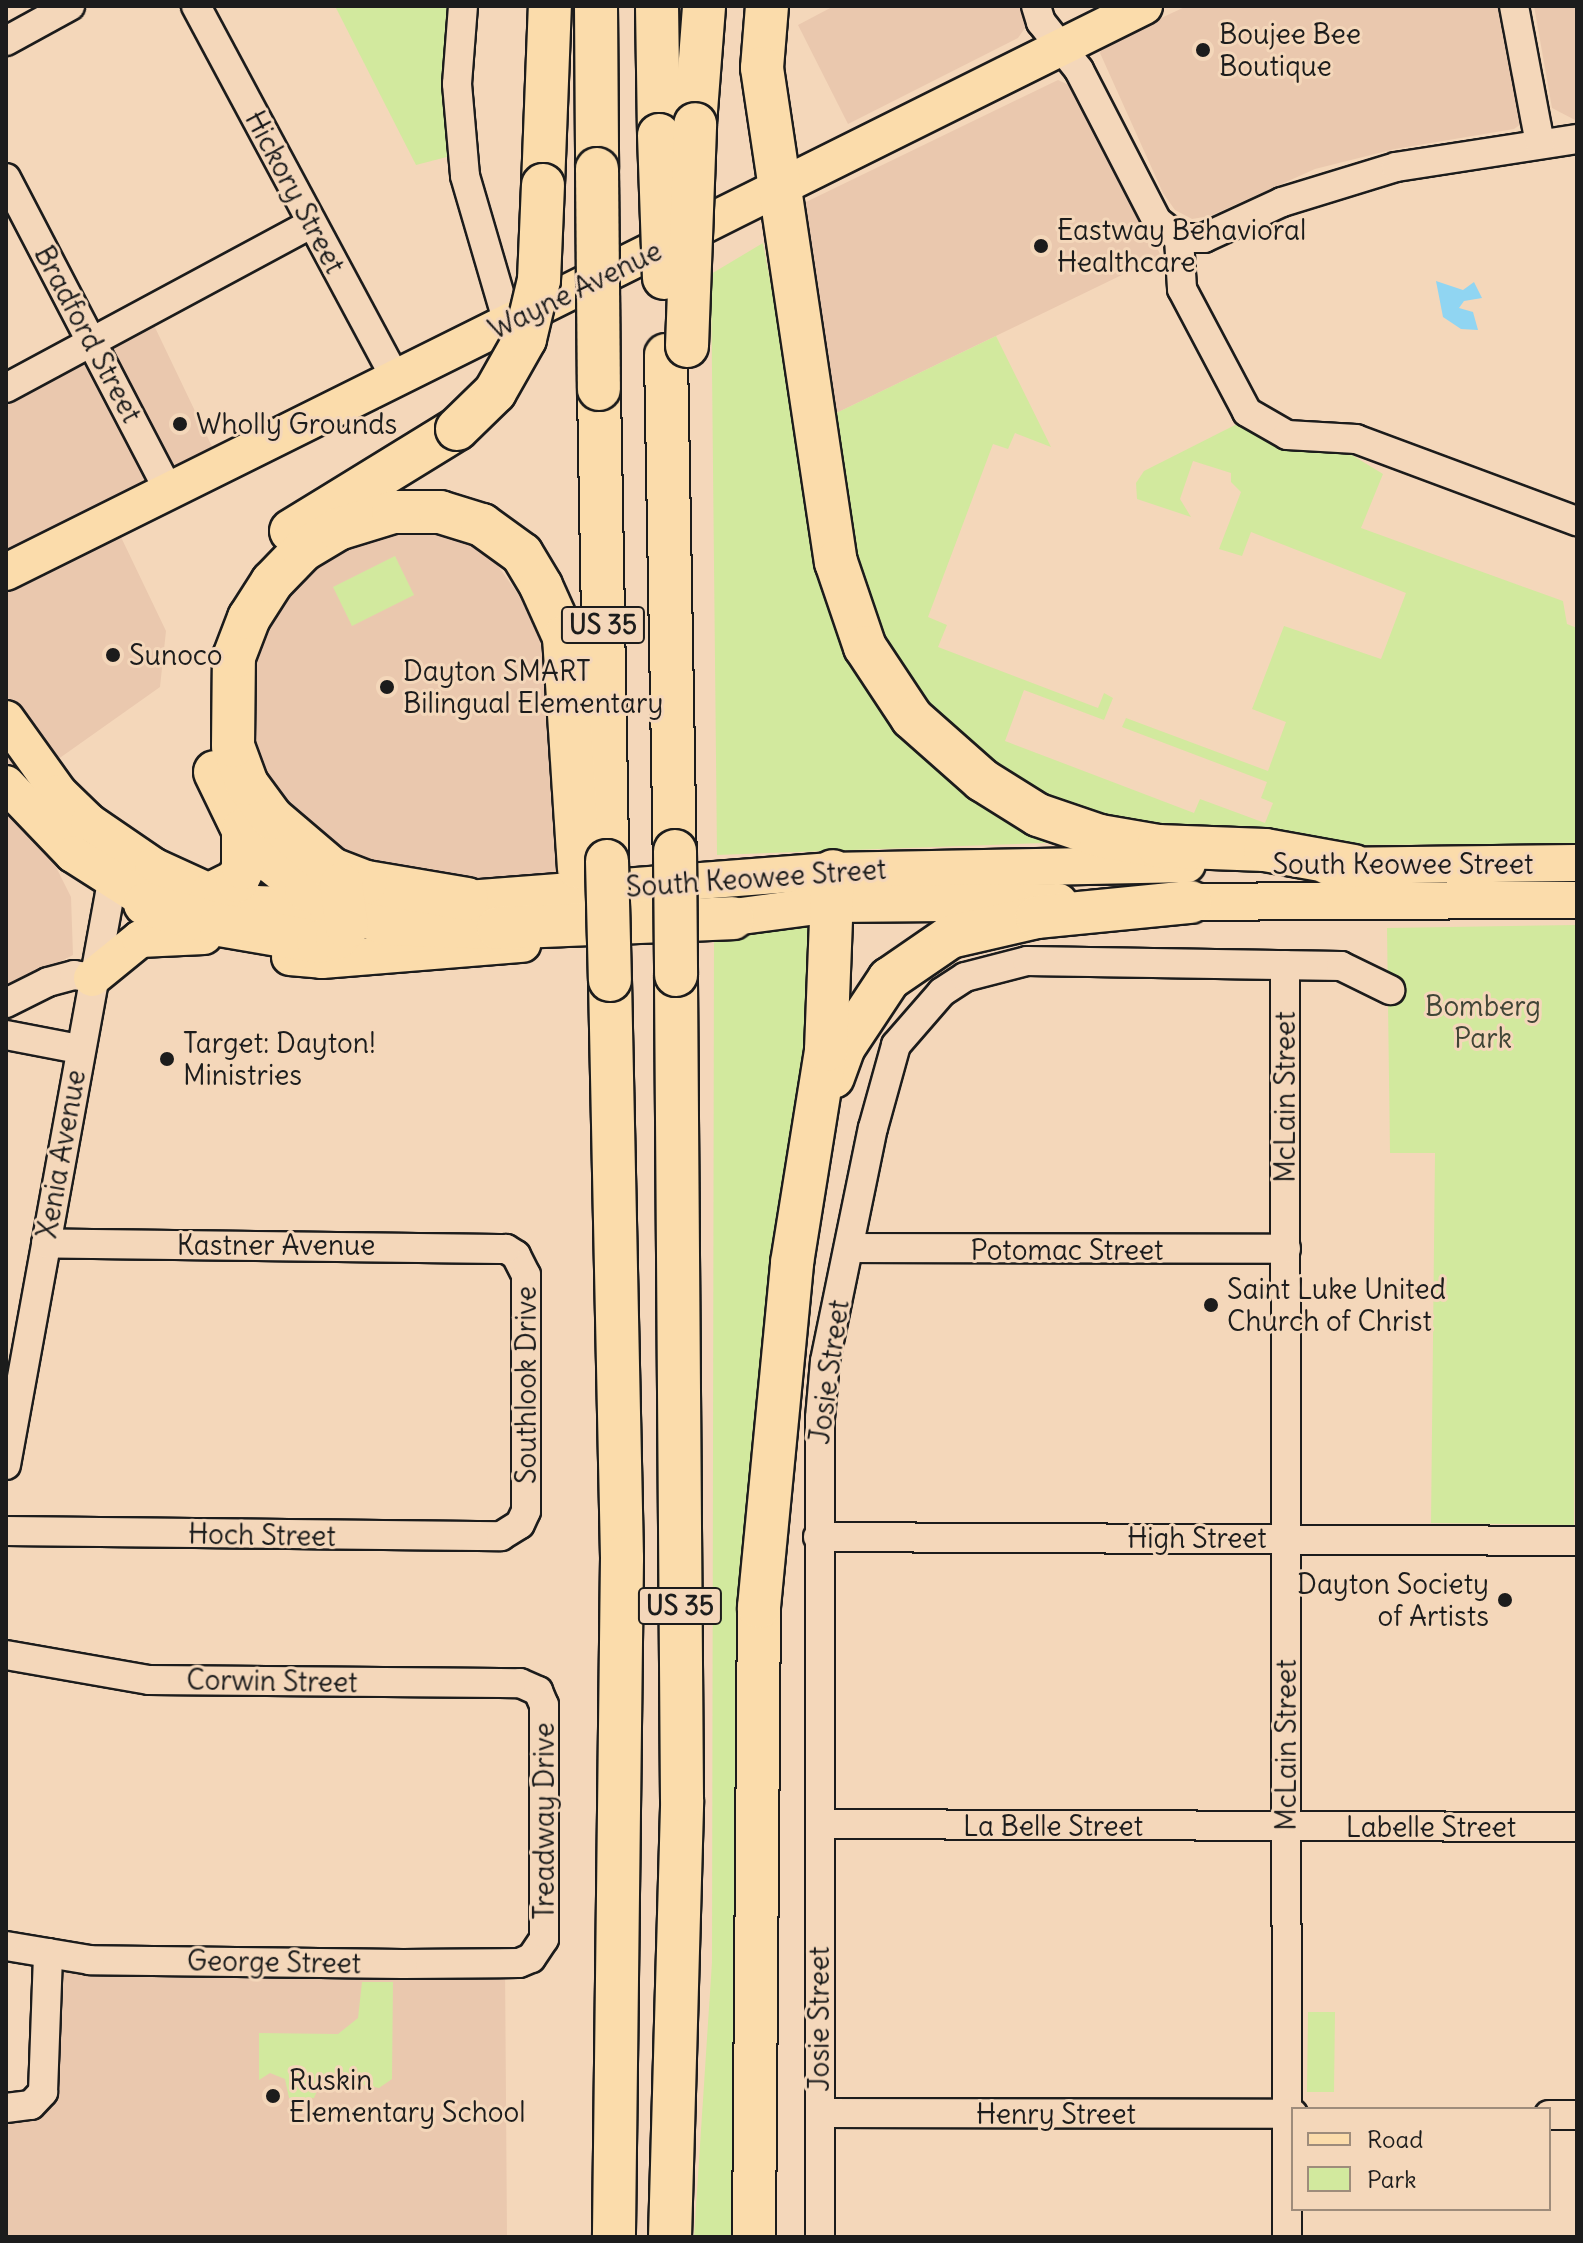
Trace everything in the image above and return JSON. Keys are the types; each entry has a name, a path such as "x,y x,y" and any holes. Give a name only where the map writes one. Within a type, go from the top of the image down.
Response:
{"highway":[{"path":"550,6 539,280 525,339 495,392 457,429 340,498 271,546 245,575 226,610 210,655 203,714 218,784 243,830 272,862 306,889 385,924 426,929 733,918"},
{"name":"US 35","path":"596,6 599,389 593,864 618,1341 622,1589 614,2237"},
{"path":"657,6 677,129"},
{"path":"677,129 704,6"},
{"path":"767,6 762,68 836,562 865,647 912,718 982,780 1038,815 1100,836 1158,846 1265,850 1354,866"},
{"name":"US 35","path":"670,2237 682,1800 673,709 677,129"},
{"path":"145,904 220,925 318,942 337,938 347,927 344,888 332,869 272,818 247,784 233,746 229,706 234,657 249,618 272,582 303,550 338,529 393,512 440,512 482,525 522,554 541,586 564,637 593,864"},
{"path":"212,893 237,881 243,868 243,830"},
{"path":"332,869 366,882 467,899"},
{"path":"754,2237 759,1607 792,1263 826,1050 833,888"},
{"path":"814,1127 844,1047 889,979 918,955 950,937 1037,917 1190,902"}],"main road":[{"name":"Wayne Avenue","path":"6,572 1144,6"},
{"name":"South Keowee Street","path":"12,747 59,793 120,844 212,893 279,907 833,888 1095,863 1354,866 1577,863"},
{"name":"South Keowee Street","path":"6,784 51,836 110,882 145,904 215,936 289,957 322,960 562,940 733,918 833,888 1190,902 1577,900"},
{"path":"92,978 140,939 215,936"}],"street":[{"path":"6,41 70,6"},
{"name":"Hickory Street","path":"196,6 395,377"},
{"path":"463,6 457,84 465,176 508,323"},
{"path":"1036,6 1059,50 1079,70 1157,221 1179,238 1204,238 1282,202 1396,167 1577,139"},
{"path":"1514,6 1540,144"},
{"name":"Bradford Street","path":"6,178 169,491"},
{"path":"6,388 311,224"},
{"path":"1179,238 1182,289 1247,412 1287,435 1356,439 1577,521"},
{"name":"Xenia Avenue","path":"6,1465 92,978 120,844"},
{"name":"Josie Street","path":"820,2237 818,1537 825,1361 885,1074 905,1030 942,992 965,977 1027,961 1341,966 1390,990"},
{"name":"McLain Street","path":"1285,965 1286,1827 1290,2114 1287,2237"},
{"path":"6,1003 48,982 74,975 92,978"},
{"path":"6,1035 79,1049"},
{"name":"Kastner Avenue","path":"46,1243 506,1249"},
{"name":"Potomac Street","path":"849,1248 1286,1249"},
{"name":"Southlook Drive","path":"506,1249 516,1255 526,1275 526,1511 516,1528"},
{"name":"Hoch Street","path":"6,1531 501,1536 516,1528"},
{"name":"High Street","path":"818,1537 1577,1541"},
{"name":"Corwin Street","path":"6,1655 149,1680 520,1683 538,1691"},
{"name":"Treadway Drive","path":"538,1691 544,1705 544,1939 539,1951"},
{"name":"La Belle Street","path":"820,1824 1286,1827"},
{"name":"Labelle Street","path":"1286,1827 1577,1827"},
{"name":"George Street","path":"6,1946 90,1960 447,1964 519,1963 539,1951"},
{"path":"6,2108 31,2105 43,2092 48,1953"},
{"name":"Henry Street","path":"820,2113 1290,2114"},
{"path":"1551,2115 1577,2115"}],"shaded area":[{"path":"834,6 1027,6 1027,25 1018,38 848,124 798,25"},
{"path":"1187,6 1504,6 1524,122 1514,129 1395,149 1315,169 1210,216 1192,219 1175,210 1163,193 1100,53 1103,45"},
{"path":"1534,6 1577,6 1577,121 1552,108"},
{"path":"1058,80 1080,90 1161,256 824,419 796,216 804,203"},
{"path":"150,317 217,457 108,510 166,631 160,687 6,796 6,396"},
{"path":"394,527 441,532 490,555 534,616 558,714 561,879 464,885 313,848 246,750 239,681 268,609 324,549"},
{"path":"6,807 49,853 71,897 73,955 6,990"},
{"name":"Ruskin Elementary School","path":"48,1953 505,1963 507,2237 6,2237 6,2108 31,2105"}],"green space":[{"path":"335,6 463,6 462,153 416,165"},
{"path":"763,243 820,542 875,682 1071,842 717,855 711,274"},
{"path":"996,336 1051,447 1015,433 1008,449 993,444 928,617 947,625 938,647 1098,708 1104,693 1113,698 1104,720 1024,690 1005,741 1194,813 1200,799 1265,823 1273,803 1261,798 1267,782 1122,727 1126,718 1268,771 1286,722 1252,709 1284,626 1381,659 1406,593 1251,532 1242,556 1219,549 1241,492 1231,482 1231,473 1193,461 1180,499 1191,517 1137,499 1136,483 1144,471 1239,423 1294,447 1347,452 1383,474 1361,528 1563,601 1567,624 1577,628 1577,844 1319,845 1163,838 1030,798 920,704 871,626 824,419"},
{"path":"395,556 414,595 352,626 333,587"},
{"path":"819,925 734,2237 694,2237 712,1962 714,934"},
{"name":"Bomberg Park","path":"1577,925 1574,1525 1431,1523 1435,1153 1390,1153 1387,928"},
{"path":"362,1982 393,1982 392,2079 379,2088 335,2079 319,2086 314,2098 289,2098 285,2079 270,2073 259,2080 259,2033 338,2034 358,2018"},
{"path":"1308,2012 1335,2012 1334,2092 1307,2092"}],"water":[{"path":"1436,281 1463,290 1474,282 1482,298 1464,301 1459,308 1473,312 1478,330 1461,329 1443,317"}],"place":[{"name":"Boujee Bee Boutique","path":"1203,50"},
{"name":"Eastway Behavioral Healthcare","path":"1041,246"},
{"name":"Wholly Grounds","path":"180,424"},
{"name":"Sunoco","path":"113,655"},
{"name":"Dayton SMART Bilingual Elementary","path":"387,687"},
{"name":"Target: Dayton! Ministries","path":"167,1059"},
{"name":"Saint Luke United Church of Christ","path":"1211,1305"},
{"name":"Dayton Society of Artists","path":"1505,1600"},
{"name":"Ruskin Elementary School","path":"273,2096"}]}
